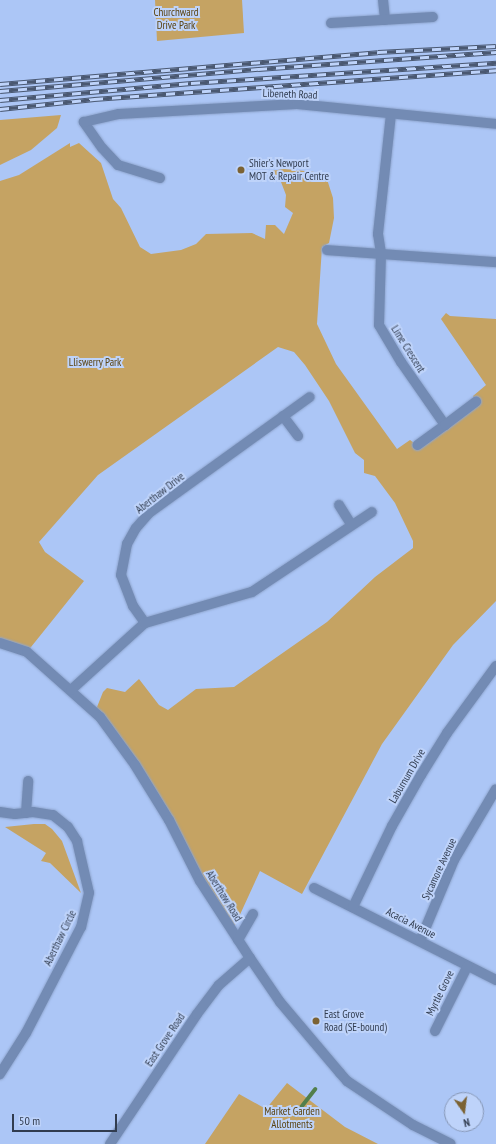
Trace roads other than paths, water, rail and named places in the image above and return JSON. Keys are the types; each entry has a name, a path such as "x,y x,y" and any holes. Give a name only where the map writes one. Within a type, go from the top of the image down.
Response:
{"street":[{"path":"383,0 385,20"},
{"path":"332,23 433,17"},
{"name":"Libeneth Road","path":"160,178 118,165 102,148 84,122 119,114 266,104 297,104 496,124"},
{"name":"Lime Crescent","path":"391,114 378,234 381,253 379,325 401,362 445,425"},
{"path":"327,250 496,262"},
{"name":"Aberthaw Drive","path":"145,623 133,606 121,575 127,544 136,528 149,513 310,397"},
{"path":"417,445 476,402"},
{"path":"283,416 298,436"},
{"path":"339,505 351,524"},
{"path":"71,690 145,623 252,592 351,524 372,512"},
{"name":"Aberthaw Road","path":"0,643 27,652 100,717 135,765 169,820 200,881 250,958 280,1002 347,1081 413,1125 451,1144"},
{"name":"Laburnum Drive","path":"353,907 392,826 421,775 460,713 496,666"},
{"path":"26,813 28,781"},
{"name":"Sycamore Avenue","path":"420,941 454,860 496,789"},
{"name":"Aberthaw Circle","path":"0,812 53,815 68,827 77,841 89,892 81,927 26,1033 0,1074"},
{"name":"Acacia Avenue","path":"314,888 420,941 467,967 496,980"},
{"path":"238,940 253,914"},
{"name":"East Grove Road","path":"110,1144 219,985 250,958"},
{"name":"Myrtle Grove","path":"435,1031 467,967"}],"waterway":[{"path":"295,1115 315,1089"}],"railway":[{"path":"0,84 378,52 496,46"},
{"path":"0,91 258,69 496,52"},
{"path":"0,100 191,83 496,63"},
{"path":"0,109 94,99 496,70"}],"place":[{"name":"Shier's Newport MOT & Repair Centre","path":"241,170"},
{"name":"East Grove Road (SE-bound)","path":"316,1021"}],"park label":[{"name":"Churchward Drive Park","path":"176,19"},
{"name":"Lliswerry Park","path":"95,362"},
{"name":"Market Garden Allotments","path":"292,1118"}]}
